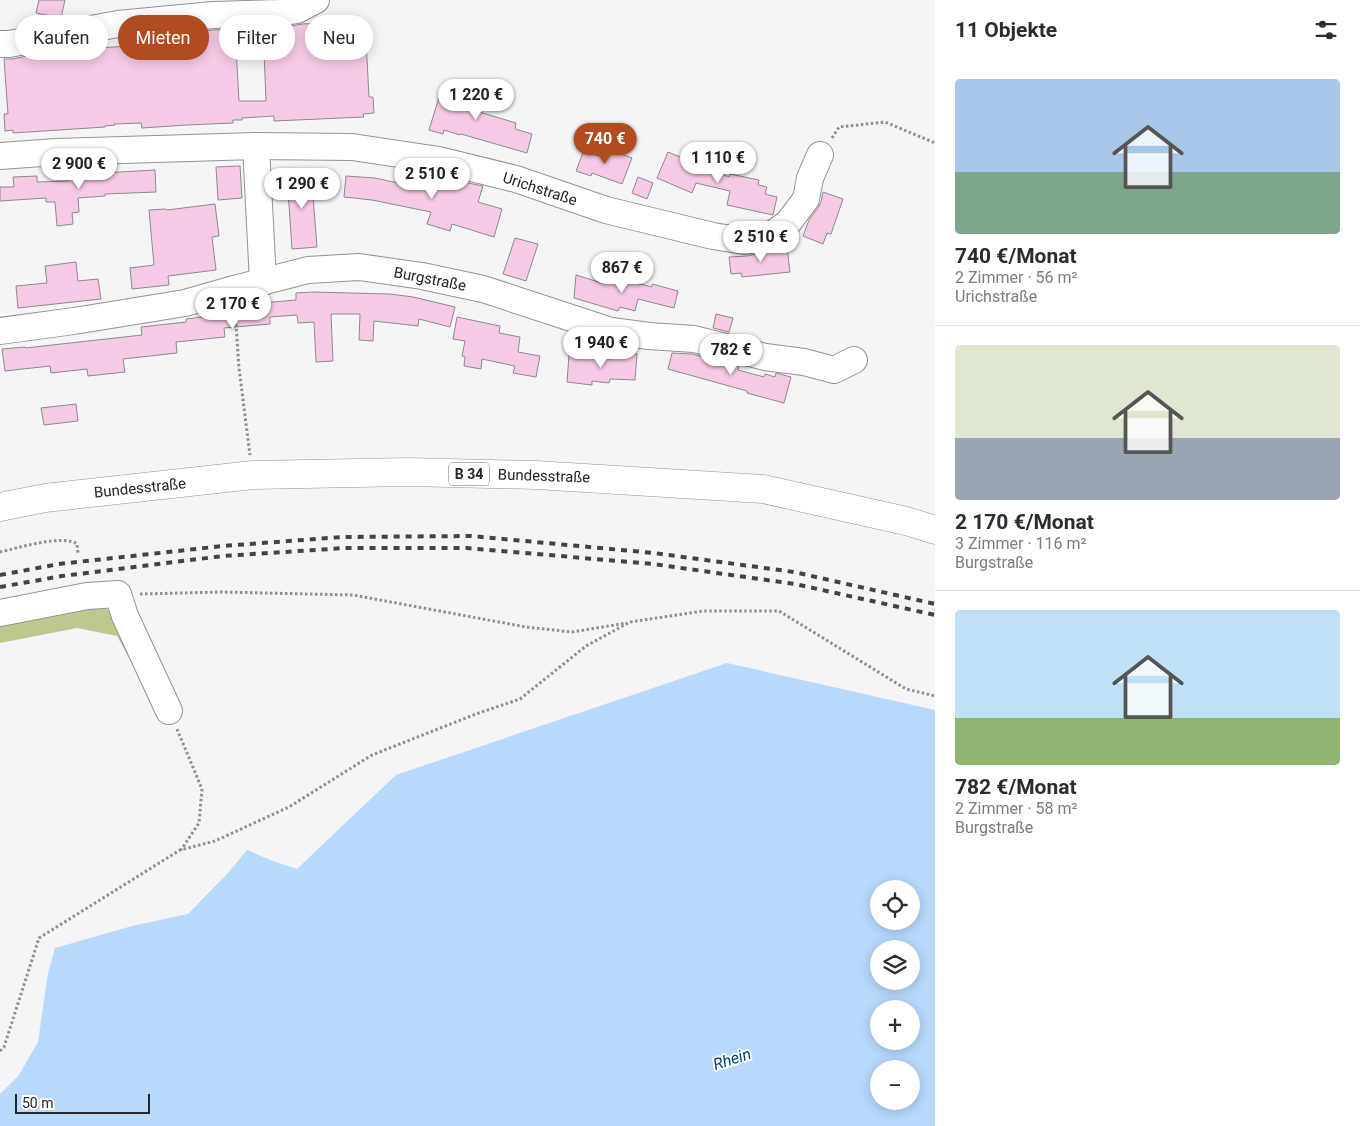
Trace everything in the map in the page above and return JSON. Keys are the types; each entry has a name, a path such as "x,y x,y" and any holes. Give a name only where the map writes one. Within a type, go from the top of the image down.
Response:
{"main road":[{"name":"Bundesstraße","path":"0,507 45,498 253,475 408,472 536,475 763,488 897,519 935,530"}],"street":[{"path":"0,44 10,44 118,24 214,15 279,13 297,10 316,0"},
{"path":"256,146 263,282"},
{"name":"Urichstraße","path":"0,156 56,152 256,146 352,148 439,160 516,179 606,210 713,236 744,241 772,234 788,223 806,199 810,178 820,155"},
{"name":"Burgstraße","path":"0,331 185,303 308,270 360,267 422,276 483,289 611,331 694,339 765,357 804,362 834,370 854,360"},
{"path":"0,613 87,596 118,594 126,616 170,711"}],"path":[{"path":"820,155 839,127 885,122 935,143"},
{"path":"234,289 239,368 253,475"},
{"path":"0,552 58,540 74,541 77,544 78,554"},
{"path":"118,594 221,592 353,595 526,627 572,632 703,611 779,611 906,689 935,696"},
{"path":"0,1051 4,1047 39,938 180,850 216,841 289,807 372,755 520,698 586,646 630,622"},
{"path":"170,711 202,789 200,823 180,850"}],"green space":[{"path":"103,606 110,612 153,701 117,636 77,628 0,643 0,621"}],"water":[{"name":"Rhein","path":"727,663 935,710 935,1126 0,1126 0,1094 19,1075 38,1042 48,973 55,948 132,926 188,914 228,873 247,850 297,869 396,775"}],"building":[{"path":"39,0 65,0 62,15 36,13"},
{"path":"305,24 305,60 367,60 369,97 373,97 374,113 363,114 364,117 274,121 274,116 242,118 242,120 233,120 233,123 142,128 141,123 13,133 13,130 5,131 4,114 8,114 4,59 108,60 108,47 118,47 118,60 209,60 209,30 219,30 219,60 237,60 239,101 266,101 264,60 295,60 295,25"},
{"path":"462,81 483,88 476,111 516,123 515,129 532,134 527,153 444,130 443,134 429,130 440,94 457,100"},
{"path":"601,146 632,158 622,184 592,173 591,176 576,171 584,150 598,156"},
{"path":"668,152 729,177 730,174 759,180 758,185 767,187 765,194 777,197 773,215 727,205 730,191 696,183 692,193 657,178"},
{"path":"240,166 242,198 218,200 216,167"},
{"path":"155,170 156,192 105,194 105,196 78,198 79,212 72,213 73,224 57,226 55,202 46,202 46,198 0,201 0,187 14,187 13,177 37,176 37,182 68,181 67,175"},
{"path":"311,171 317,247 292,249 287,176 293,176 293,172"},
{"path":"415,172 483,186 478,202 502,209 494,237 452,224 450,231 427,224 431,212 372,200 344,197 346,176 375,178 398,183 399,179 413,182"},
{"path":"638,177 653,183 647,199 632,193"},
{"path":"823,192 843,199 831,234 827,233 823,244 803,236 809,220 821,202"},
{"path":"215,204 219,236 212,237 216,270 168,276 169,285 132,289 130,268 154,265 149,210 167,210"},
{"path":"515,238 538,244 526,281 503,274"},
{"path":"787,247 790,272 742,277 741,273 731,274 729,257 747,256"},
{"path":"76,262 78,281 98,279 101,299 18,308 16,286 47,283 45,266"},
{"path":"576,275 605,284 607,276 678,291 674,308 638,299 635,311 620,307 618,311 574,298"},
{"path":"296,293 390,294 413,297 455,307 450,327 419,319 418,326 374,321 373,341 359,340 360,314 331,314 333,361 316,362 314,322 298,323 297,315 270,317 270,324 224,328 225,337 176,342 177,353 123,359 125,372 88,376 87,369 51,373 50,366 5,371 2,349 142,335 141,327 186,322 186,319 225,314 225,309 244,307 244,305 296,300"},
{"path":"716,314 733,318 729,332 713,328"},
{"path":"457,317 500,326 499,333 520,337 518,352 540,356 536,377 513,373 515,366 482,359 481,369 464,366 465,357 462,356 465,341 453,339"},
{"path":"623,353 637,354 635,380 610,379 609,383 592,381 592,385 567,382 569,355 611,359 611,357 622,357"},
{"path":"672,353 692,354 739,366 738,370 764,377 765,374 775,377 776,373 791,377 784,403 668,369"},
{"path":"76,404 78,421 44,425 41,408"}],"railway":[{"path":"0,575 59,564 223,546 342,537 471,536 654,553 794,572 935,604"},
{"path":"0,587 62,576 223,556 345,548 467,548 653,564 795,584 935,615"}]}
